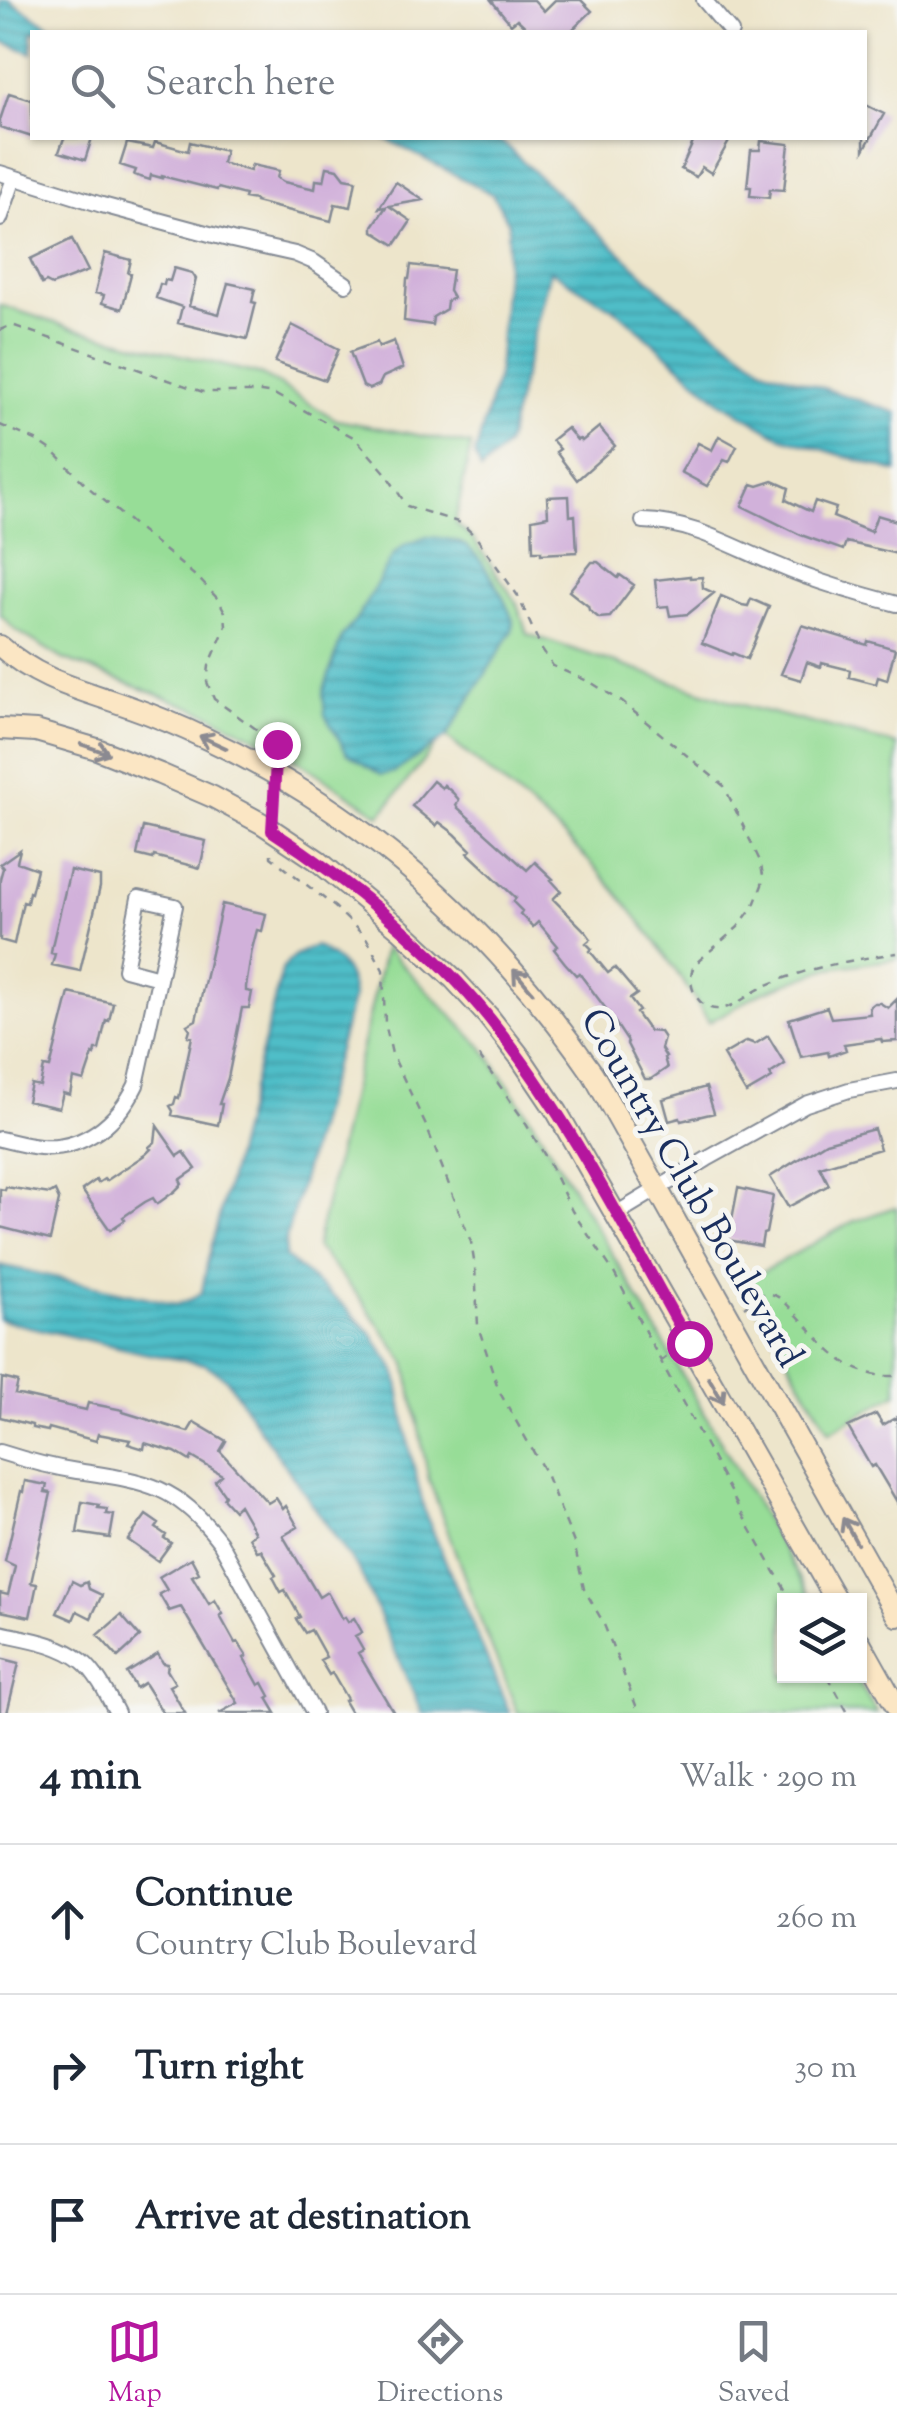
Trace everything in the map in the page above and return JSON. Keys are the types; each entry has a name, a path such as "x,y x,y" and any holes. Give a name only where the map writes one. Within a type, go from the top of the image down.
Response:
{"street":[{"path":"704,0 730,30"},
{"path":"0,219 7,176 194,230 295,254 346,284"},
{"path":"644,521 685,526 781,567 897,604"},
{"name":"Country Club Boulevard","path":"0,646 50,680 188,730 275,775 342,816 386,849 479,932 557,1021 594,1074 897,1616"},
{"path":"0,730 36,731 97,749 213,797 317,860 454,978 488,1016 558,1112 832,1593"},
{"path":"0,1139 43,1148 77,1142 106,1126 128,1101 136,1085 175,906 139,898 125,969 159,978"},
{"path":"616,1214 806,1104 849,1090 897,1081"},
{"path":"0,1452 127,1478 181,1500 203,1519 220,1542 314,1713"},
{"path":"0,1633 38,1641 82,1661 117,1713"},
{"path":"867,1654 897,1708"}],"path":[{"path":"0,330 12,325 203,392 274,394 355,438 408,506 461,522 518,596 553,666 622,702 714,777 731,799 763,875 760,896 738,927 690,970 690,985 712,1009 724,1008 759,988 840,961 897,953"},
{"path":"0,425 53,450 88,488 218,599 226,612 226,626 209,666 207,682 214,700 277,744 275,775"},
{"path":"272,831 271,857 335,907 367,939 384,970 384,1023 392,1054 471,1242 478,1326 499,1391 546,1474 574,1543 584,1588 604,1622 638,1713"},
{"path":"479,1056 523,1119 572,1211 614,1272 787,1593"},
{"path":"730,1316 764,1294 772,1294 783,1300 844,1363 871,1375 897,1376"},
{"path":"660,1362 689,1343"},
{"path":"832,1683 848,1713"}],"green space":[{"path":"0,305 71,328 262,375 337,420 471,445 455,523 473,539 517,603 527,634 749,707 897,745 897,959 829,968 758,994 709,1022 658,945 600,873 544,819 444,735 380,815 285,752 209,714 63,659 14,629 0,614"},
{"path":"385,947 485,1050 535,1125 808,1593 777,1593 777,1683 859,1683 877,1713 518,1713 429,1480 406,1363 360,1298 316,1247"},
{"path":"897,1208 897,1393 830,1432 743,1283 852,1222"}],"water":[{"path":"0,0 9,0 61,30 30,30 30,52 0,41"},
{"path":"388,140 501,141 667,296 766,369 897,413 897,472 779,436 721,402 620,313 550,270 506,446 481,470 475,455 498,374 509,223 492,194"},
{"path":"427,537 457,542 473,552 505,602 513,621 512,631 447,736 395,772 381,775 347,753 325,715 323,693 342,636 356,620 394,554"},
{"path":"315,946 342,965 353,996 286,1238 285,1257 372,1334 396,1371 425,1513 510,1713 422,1713 360,1572 227,1379 205,1364 0,1320 0,1265 177,1304 202,1292 283,967 297,954"}],"building":[{"path":"491,0 534,0 544,11 555,0 581,0 592,11 572,30 529,30 517,19 511,24"},
{"path":"9,93 30,99 30,136 0,127"},
{"path":"867,106 884,114 864,150 867,140"},
{"path":"63,140 91,140 85,160 59,152"},
{"path":"694,140 730,140 711,173 702,167 696,177 681,169"},
{"path":"761,141 789,144 784,190 770,189 769,198 750,196 751,187 747,187 751,150 760,150"},
{"path":"155,142 188,151 190,142 225,151 222,163 250,171 252,165 279,171 277,178 284,182 315,189 316,180 324,181 327,167 338,169 345,178 356,180 351,207 335,204 331,221 255,202 244,198 245,195 218,188 162,176 151,175 150,180 120,165 127,143 153,148"},
{"path":"396,182 423,200 389,206 411,221 395,245 373,231 373,226 386,207 379,208"},
{"path":"72,239 88,271 52,285 42,284 30,259"},
{"path":"105,253 131,260 122,309 102,303 104,295 95,293"},
{"path":"411,265 452,270 449,291 453,298 447,301 446,309 433,317 432,325 404,321"},
{"path":"174,268 192,273 196,279 189,306 219,314 228,283 255,289 252,302 256,303 247,339 178,323 182,307 156,298 160,284 170,281"},
{"path":"292,325 339,349 325,380 275,362"},
{"path":"394,341 403,368 383,377 379,385 369,389 363,386 350,352 377,342 379,347"},
{"path":"599,427 615,446 577,480 552,440 567,428 582,441"},
{"path":"719,436 737,446 729,462 724,460 707,486 681,472 698,443 712,450"},
{"path":"773,481 789,488 786,500 811,512 815,501 836,508 833,517 871,532 877,515 897,521 897,554 846,542 843,550 801,535 742,506 752,484"},
{"path":"569,496 570,516 575,515 577,552 533,551 532,519 548,516 547,497"},
{"path":"592,562 634,585 610,617 599,618 569,591"},
{"path":"702,577 703,588 714,593 688,614 670,616 668,606 658,607 655,580"},
{"path":"721,596 742,605 748,606 751,599 769,607 747,659 702,643"},
{"path":"802,625 867,645 868,641 895,649 887,680 878,677 876,684 849,677 850,670 807,662 801,680 781,674"},
{"path":"433,781 453,793 459,800 457,807 527,870 535,862 553,879 561,891 553,899 586,932 591,939 586,943 590,951 608,973 615,968 637,994 630,999 649,1031 660,1032 664,1038 661,1049 667,1068 645,1079 628,1042 606,1009 579,973 576,975 554,949 558,946 538,922 533,927 520,914 522,911 513,902 516,898 468,853 471,850 455,834 439,822 436,826 412,806"},
{"path":"143,827 206,841 200,868 137,855"},
{"path":"20,850 17,862 37,869 27,903 23,902 14,944 0,940 0,864"},
{"path":"70,870 100,877 80,971 52,965 52,946"},
{"path":"222,904 266,914 252,949 246,987 246,991 252,992 249,1008 242,1008 219,1104 218,1125 172,1115 170,1106 179,1098 192,1037 188,1036 187,1025 196,1020"},
{"path":"69,993 113,1003 99,1050 93,1054 84,1081 73,1078 70,1095 63,1093 59,1108 27,1101 31,1084 40,1086 44,1067 50,1068"},
{"path":"897,999 897,1041 844,1044 846,1050 829,1056 828,1052 801,1057 789,1019 827,1007 831,1018 870,1014 869,1007 874,1003 888,1008"},
{"path":"768,1036 785,1064 770,1074 772,1078 746,1093 723,1055 747,1041 755,1044"},
{"path":"706,1087 714,1113 669,1121 663,1099"},
{"path":"157,1126 178,1156 184,1152 196,1169 157,1204 153,1198 145,1202 110,1230 82,1190 96,1180 106,1181 146,1154 155,1142"},
{"path":"874,1129 880,1149 820,1167 829,1185 788,1207 770,1177 826,1142"},
{"path":"738,1188 773,1196 761,1246 728,1240"},
{"path":"0,1189 50,1194 55,1191 59,1200 50,1240 0,1227"},
{"path":"2,1378 18,1382 15,1394 86,1410 88,1403 123,1410 188,1432 194,1422 226,1441 220,1451 241,1474 268,1503 276,1498 283,1509 286,1506 298,1527 283,1536 319,1597 327,1592 342,1619 345,1617 348,1622 354,1618 362,1632 355,1636 363,1650 358,1653 394,1713 351,1713 332,1673 329,1675 320,1660 326,1657 311,1630 305,1633 285,1590 281,1592 273,1577 276,1575 249,1537 255,1533 239,1505 234,1510 223,1498 225,1495 215,1481 222,1475 192,1457 190,1461 145,1443 144,1449 128,1444 130,1440 98,1434 96,1441 0,1417"},
{"path":"876,1414 883,1425 897,1417 897,1502 848,1427"},
{"path":"25,1481 47,1485 45,1492 51,1493 31,1583 37,1584 30,1617 0,1611 0,1593 8,1595 15,1566 5,1561"},
{"path":"82,1502 99,1505 98,1508 107,1509 106,1514 114,1515 110,1538 77,1533"},
{"path":"146,1515 159,1524 156,1528 171,1543 158,1561 128,1540"},
{"path":"191,1558 199,1573 192,1576 209,1604 215,1600 223,1614 220,1616 247,1656 244,1658 259,1685 263,1683 276,1713 219,1713 238,1703 181,1607 169,1611 159,1594 167,1590 159,1577"},
{"path":"72,1581 80,1585 87,1582 89,1589 102,1595 91,1618 77,1611 73,1620 57,1613"},
{"path":"121,1615 140,1637 118,1657 98,1635"},
{"path":"158,1654 168,1664 167,1670 175,1683 169,1686 185,1713 163,1713 144,1683 136,1688 127,1673"},
{"path":"0,1658 19,1663 7,1713 0,1713"}],"route":[{"path":"277,744 272,831 317,860 400,929 454,978 488,1016 558,1112 689,1343"}]}
